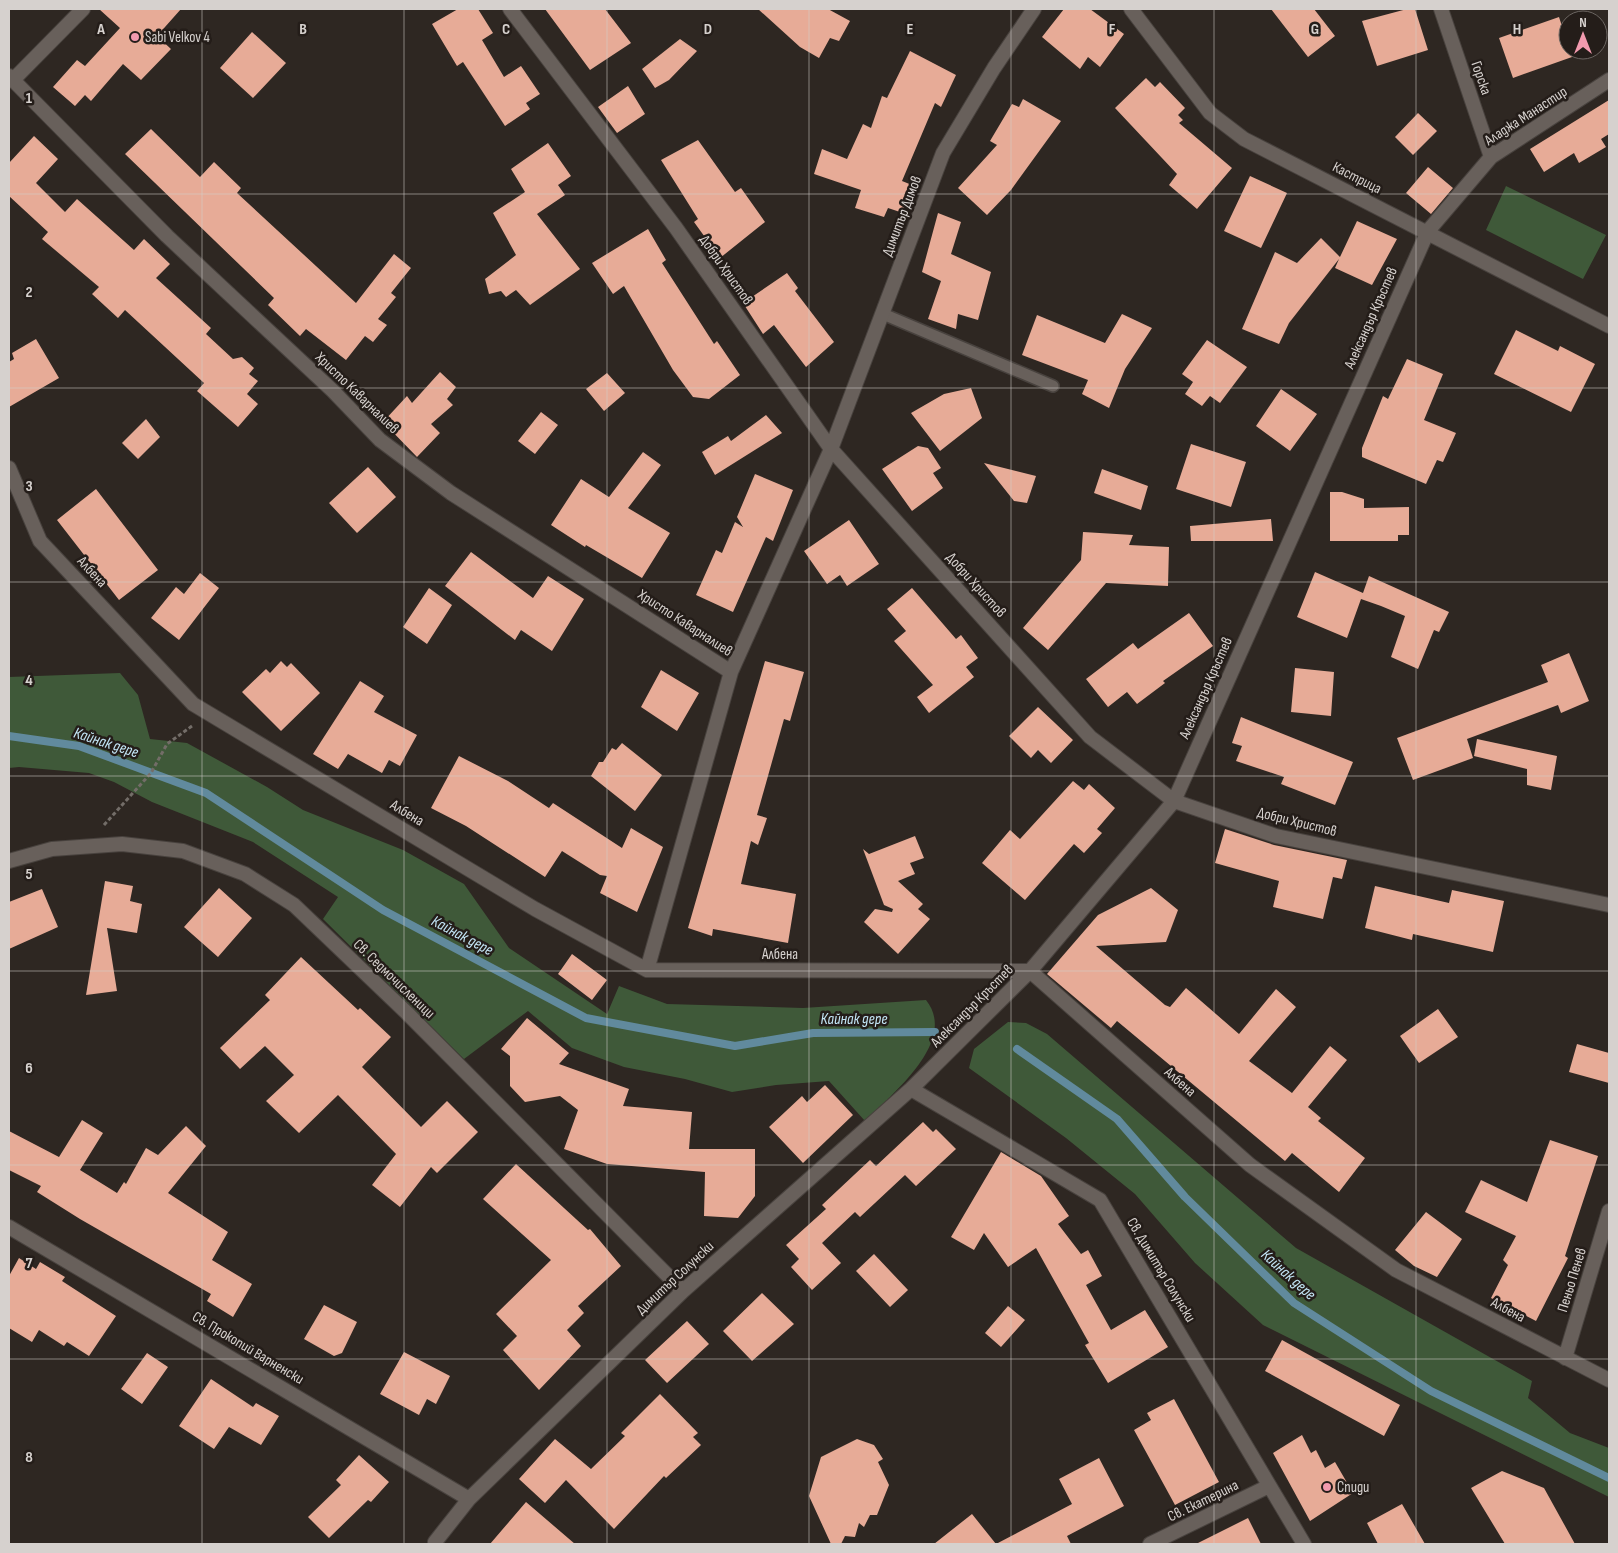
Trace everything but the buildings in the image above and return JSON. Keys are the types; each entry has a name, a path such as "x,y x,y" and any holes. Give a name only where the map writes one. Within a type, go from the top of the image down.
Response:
{"street":[{"path":"11,79 83,9"},
{"name":"Добри Христов","path":"510,9 676,228 831,449 1090,737 1174,801 1276,836 1609,905"},
{"name":"Димитър Димов","path":"646,970 731,672 831,449 944,153 994,68 1034,9"},
{"name":"Кастрица","path":"1131,9 1210,113 1244,138 1428,231 1609,326"},
{"name":"Горска","path":"1441,9 1491,157"},
{"name":"Христо Каварналиев","path":"11,79 168,236 333,391 380,440 451,493 731,672"},
{"name":"Аладжа Манастир","path":"1428,231 1491,157 1609,80"},
{"name":"Александър Кръстев","path":"911,1089 991,1008 1030,972 1174,801 1428,231"},
{"name":"Албена","path":"9,468 40,541 193,704 535,909 646,970 1030,972 1258,1171 1396,1270 1609,1380"},
{"name":"Св. Седмочисленици","path":"9,861 52,849 122,844 183,851 245,874 294,906 408,1013 683,1291"},
{"name":"Димитър Солунски","path":"436,1544 435,1542 469,1500 683,1291 911,1089"},
{"name":"Св. Димитър Солунски","path":"911,1089 1100,1200 1304,1544"},
{"name":"Пеньо Пенев","path":"1565,1358 1609,1211"},
{"name":"Св. Прокопий Варненски","path":"9,1227 469,1500"},
{"name":"Св. Екатерина","path":"1150,1544 1269,1486"}],"lane":[{"path":"883,314 1053,386"}],"path":[{"path":"90,846 105,824 151,773 168,744 209,713"}],"green space":[{"path":"1506,186 1606,235 1583,279 1486,230"},
{"path":"120,673 138,695 150,739 187,743 267,787 303,810 403,850 464,884 509,948 607,1014 619,986 667,1004 803,1008 926,1000 934,1016 934,1033 928,1049 918,1066 904,1082 865,1121 829,1081 776,1085 732,1092 685,1079 624,1067 572,1048 528,1011 464,1059 323,919 338,897 253,842 152,802 114,782 89,773 19,767 9,768 9,677"},
{"path":"1008,1022 1026,1023 1047,1034 1296,1248 1532,1381 1528,1398 1570,1433 1609,1448 1609,1497 1263,1325 1195,1263 1135,1194 1066,1138 969,1068 974,1049"}],"waterway":[{"name":"Кайнак дере","path":"9,736 79,746 206,793 383,910 586,1018 735,1046 813,1033 935,1032"},
{"name":"Кайнак дере","path":"1017,1049 1117,1119 1185,1197 1294,1303 1431,1391 1609,1478"}],"place":[{"name":"Sabi Velkov 4","path":"135,37"},
{"name":"Спиди","path":"1327,1487"}]}
